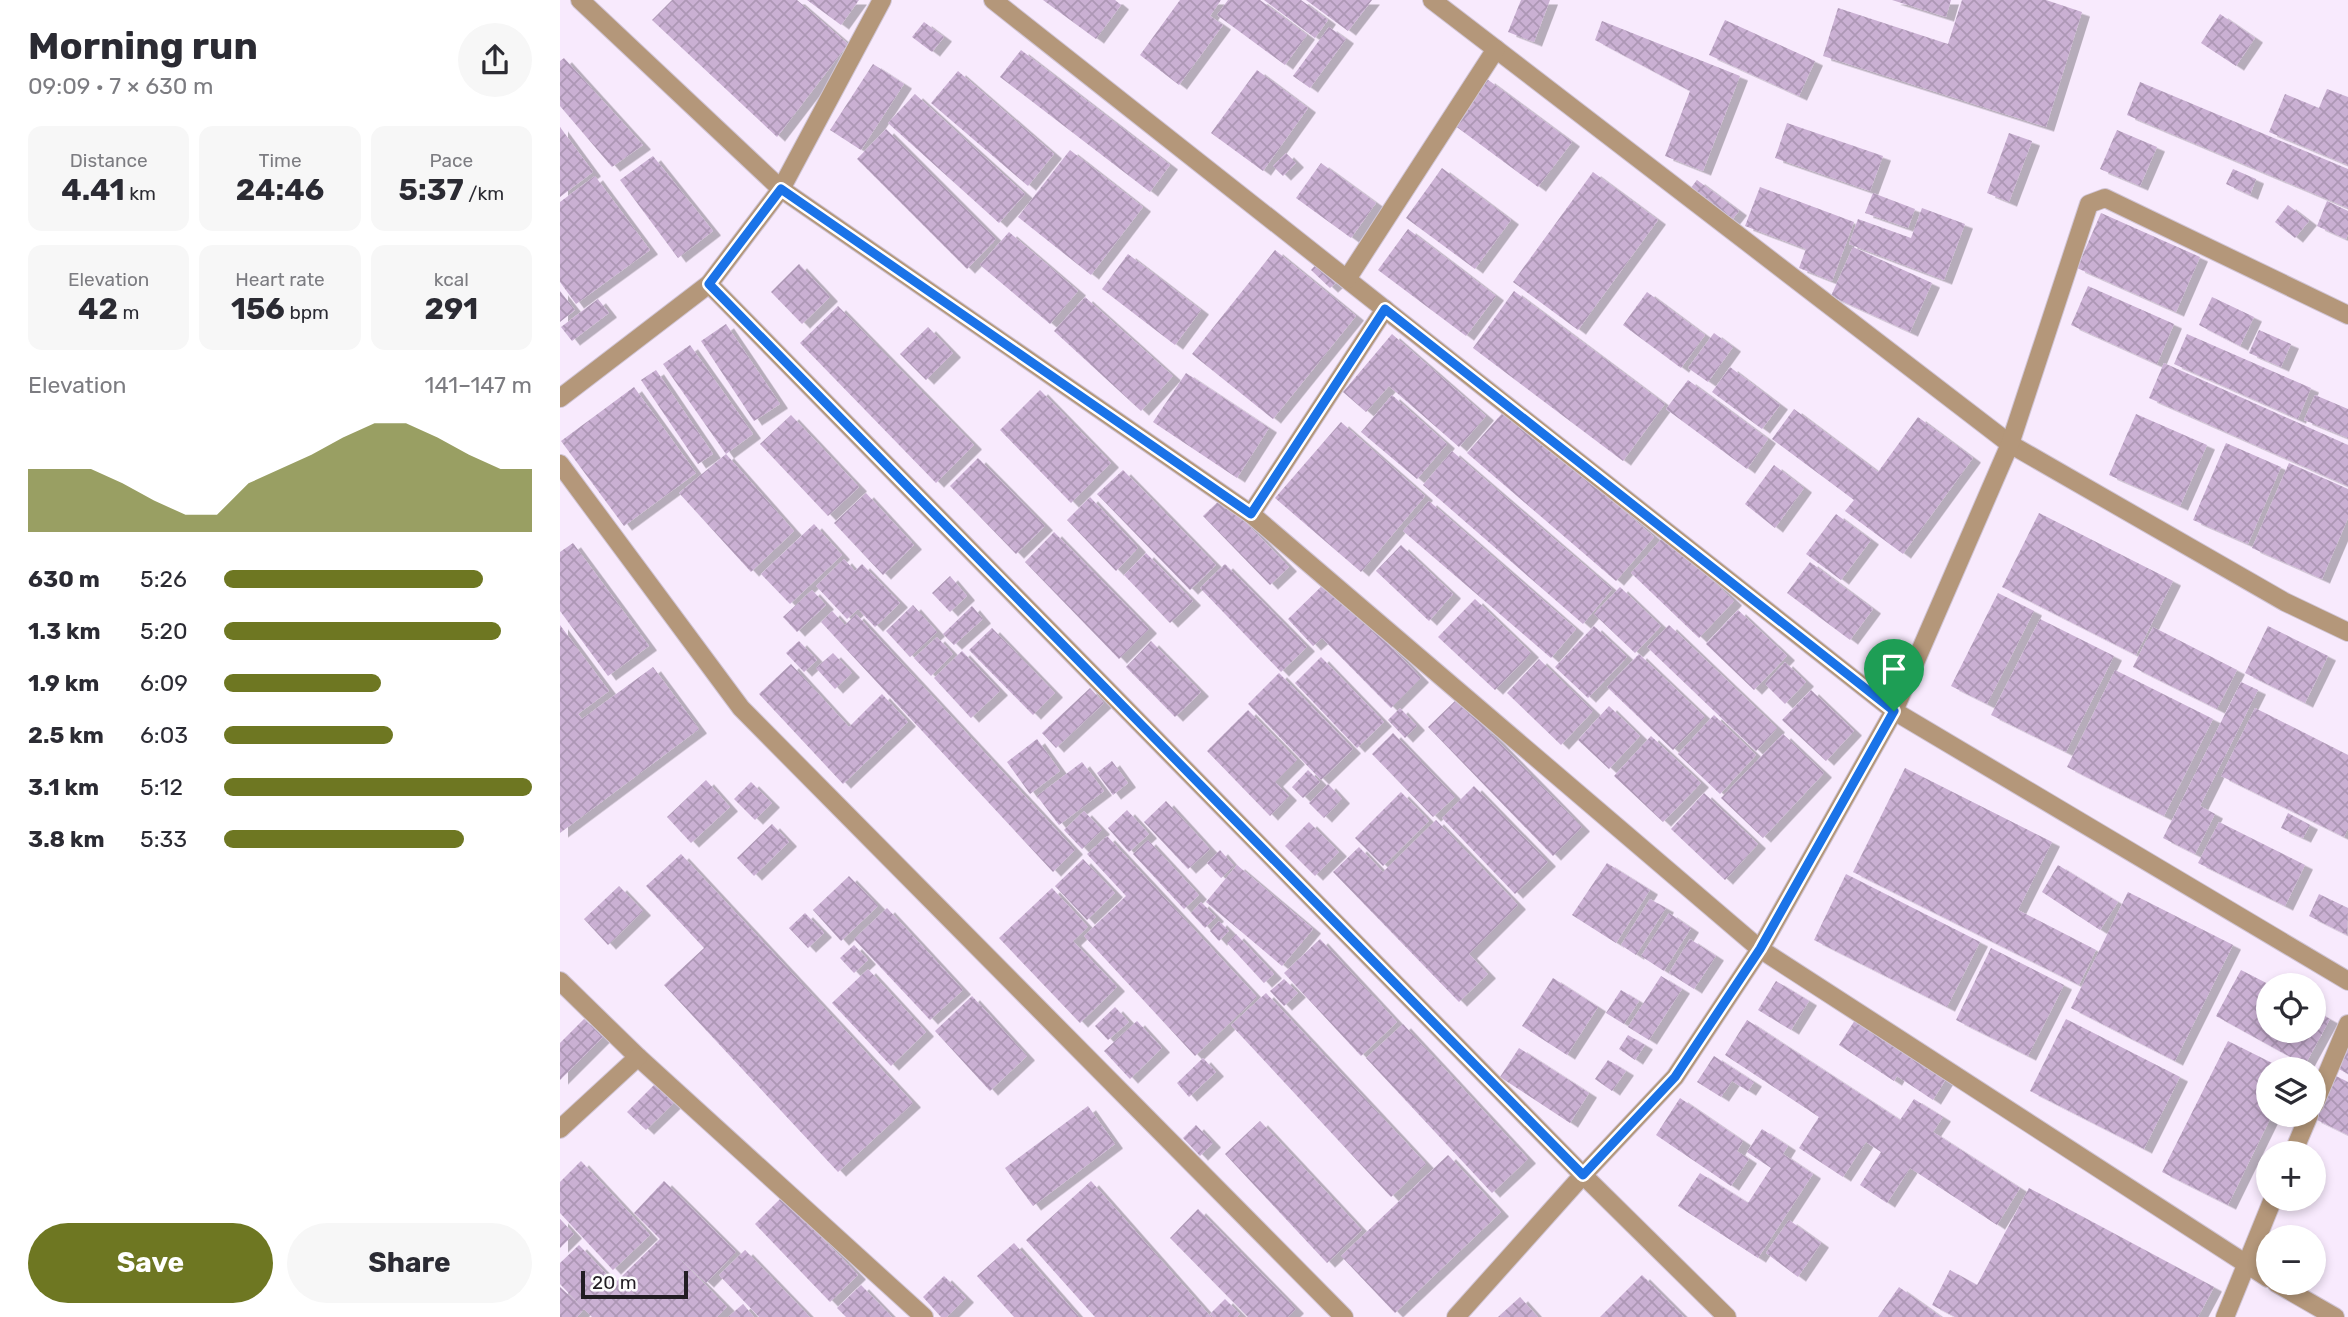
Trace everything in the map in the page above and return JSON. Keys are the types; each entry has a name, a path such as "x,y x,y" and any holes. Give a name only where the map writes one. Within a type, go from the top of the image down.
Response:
{"street":[{"path":"580,0 781,189 1251,514 1760,949 2256,1271"},
{"path":"560,398 709,284 781,189 882,0"},
{"path":"993,0 1894,711 2348,981"},
{"path":"1432,0 2010,444 2285,602 2348,632"},
{"path":"1347,279 1496,49"},
{"path":"1456,1317 1675,1077 1760,949 1894,711 2010,444 2089,204 2105,198 2348,315"},
{"path":"709,284 1583,1175 1727,1317"},
{"path":"1251,514 1385,309"},
{"path":"560,464 741,708 1344,1317"},
{"path":"560,981 638,1057 924,1317"},
{"path":"2326,1076 2348,1024"},
{"path":"560,1129 638,1057"},
{"path":"2225,1317 2268,1211"},
{"path":"2297,1295 2335,1317"}],"building":[{"path":"672,0 797,0 848,44 777,137 652,20"},
{"path":"807,0 859,0 841,25"},
{"path":"1043,0 1115,0 1121,5 1096,39"},
{"path":"1180,0 1221,0 1210,16 1223,25 1179,85 1140,55"},
{"path":"1228,0 1260,0 1307,35 1285,65 1217,15"},
{"path":"1264,0 1301,0 1328,20 1315,38"},
{"path":"1306,0 1372,0 1348,31"},
{"path":"1521,0 1550,0 1534,42 1508,32"},
{"path":"1892,0 1951,0 1946,17"},
{"path":"1962,0 2046,0 2082,12 2046,127 1823,56 1838,8 1948,44"},
{"path":"2220,14 2255,38 2236,66 2201,43"},
{"path":"1725,20 1815,61 1799,96 1709,55"},
{"path":"1602,21 1740,76 1703,171 1665,156 1690,91 1595,40"},
{"path":"924,22 944,37 932,52 912,37"},
{"path":"1329,27 1346,39 1310,88 1293,76"},
{"path":"1021,50 1170,165 1150,192 1000,77"},
{"path":"564,58 643,145 612,167 560,106 560,61"},
{"path":"873,64 904,84 861,150 830,130"},
{"path":"1257,70 1308,108 1263,171 1211,133"},
{"path":"958,71 1054,154 1028,186 931,103"},
{"path":"1487,79 1572,142 1538,187 1454,125"},
{"path":"2140,82 2348,169 2348,208 2127,115"},
{"path":"2327,89 2348,97 2348,165 2269,132 2285,94 2319,108"},
{"path":"915,94 1025,194 999,223 888,123"},
{"path":"1787,123 1883,156 1870,191 1775,158"},
{"path":"560,127 593,172 560,197"},
{"path":"886,129 996,239 967,269 857,159"},
{"path":"2117,130 2157,147 2140,186 2100,169"},
{"path":"2009,133 2032,141 2009,202 1987,193"},
{"path":"1070,150 1143,207 1091,275 1018,217"},
{"path":"1286,153 1296,163 1283,176 1273,166"},
{"path":"653,156 713,231 678,258 620,180"},
{"path":"1321,163 1376,203 1351,238 1296,198"},
{"path":"1442,168 1511,220 1475,269 1406,218"},
{"path":"2233,169 2256,179 2250,195 2226,184"},
{"path":"1593,172 1658,220 1578,330 1513,282"},
{"path":"595,176 650,250 576,304 560,282 560,202"},
{"path":"1697,180 1739,211 1728,225 1686,194"},
{"path":"1760,187 1854,222 1832,281 1799,268 1806,249 1745,226"},
{"path":"1873,193 1915,209 1908,228 1865,213"},
{"path":"2327,201 2348,211 2346,239 2317,226"},
{"path":"2288,205 2309,221 2295,238 2275,222"},
{"path":"1922,208 1965,224 1944,280 1849,244 1858,219 1911,238"},
{"path":"2101,213 2200,257 2176,312 2077,268"},
{"path":"1408,229 1496,296 1466,336 1378,270"},
{"path":"1009,232 1078,291 1050,324 980,265"},
{"path":"1853,247 1932,283 1910,332 1831,296"},
{"path":"1275,250 1356,316 1273,419 1192,354"},
{"path":"1128,254 1201,310 1175,345 1102,289"},
{"path":"1321,259 1340,279 1330,288 1311,270"},
{"path":"799,264 830,297 802,324 771,292"},
{"path":"2088,286 2174,324 2157,364 2071,325"},
{"path":"560,291 575,310 560,322"},
{"path":"1514,291 1665,404 1623,461 1473,348"},
{"path":"1647,292 1705,335 1681,368 1623,325"},
{"path":"1085,297 1173,376 1141,411 1054,331"},
{"path":"2212,297 2254,317 2240,346 2199,325"},
{"path":"598,299 609,313 572,341 561,327"},
{"path":"838,306 974,445 936,483 800,343"},
{"path":"726,324 780,404 754,421 701,341"},
{"path":"928,327 953,353 926,380 900,354"},
{"path":"2259,330 2291,344 2281,367 2249,353"},
{"path":"1714,333 1733,347 1708,382 1688,368"},
{"path":"1392,334 1486,416 1459,447 1389,386 1366,412 1343,392"},
{"path":"2187,334 2311,388 2298,419 2174,364"},
{"path":"690,345 753,434 726,454 663,364"},
{"path":"2164,363 2348,445 2348,486 2149,398"},
{"path":"1730,367 1780,405 1762,429 1712,392"},
{"path":"656,370 713,454 698,464 641,380"},
{"path":"1186,373 1269,428 1237,478 1153,422"},
{"path":"1688,380 1768,439 1747,469 1666,409"},
{"path":"634,387 696,473 624,526 561,441"},
{"path":"1040,390 1111,463 1071,503 1000,430"},
{"path":"1392,395 1447,444 1417,479 1361,432"},
{"path":"2315,395 2348,409 2348,438 2304,420"},
{"path":"1506,409 1654,537 1616,581 1467,453"},
{"path":"1794,409 1878,472 1918,417 1973,458 1903,554 1845,511 1854,500 1772,439"},
{"path":"2136,414 2207,445 2180,506 2109,475"},
{"path":"791,415 859,487 828,516 760,444"},
{"path":"1341,422 1425,496 1361,572 1275,498"},
{"path":"2226,443 2281,467 2248,544 2193,520"},
{"path":"1452,451 1612,589 1583,624 1423,485"},
{"path":"726,454 794,531 751,572 679,493"},
{"path":"978,458 1045,526 1016,554 950,486"},
{"path":"2289,463 2348,489 2348,518 2322,579 2252,548"},
{"path":"1774,465 1804,488 1775,528 1745,504"},
{"path":"1123,470 1216,565 1190,590 1097,494"},
{"path":"866,493 914,545 883,575 834,523"},
{"path":"1090,497 1138,548 1116,571 1067,520"},
{"path":"1222,498 1289,567 1270,585 1203,516"},
{"path":"1429,501 1576,629 1551,658 1403,531"},
{"path":"2039,513 2173,581 2136,655 2002,587"},
{"path":"1836,514 1871,540 1841,580 1806,554"},
{"path":"814,524 842,555 790,604 761,574"},
{"path":"1054,532 1149,629 1119,659 1025,562"},
{"path":"1665,535 1734,601 1699,638 1631,573"},
{"path":"573,543 649,646 608,676 560,611 560,552"},
{"path":"1401,545 1453,594 1429,621 1376,571"},
{"path":"1146,553 1193,601 1170,623 1124,575"},
{"path":"844,559 855,571 862,564 900,603 875,627 858,609 847,619 816,586"},
{"path":"1810,562 1873,609 1850,640 1787,593"},
{"path":"1225,564 1307,647 1281,672 1200,588"},
{"path":"950,576 967,596 950,612 932,593"},
{"path":"1327,581 1421,678 1391,708 1322,638 1313,646 1288,619"},
{"path":"1620,587 1661,626 1635,653 1594,614"},
{"path":"812,590 826,605 797,632 783,617"},
{"path":"1998,593 2034,611 1987,704 1951,686"},
{"path":"1475,599 1531,653 1495,690 1438,637"},
{"path":"913,605 937,632 910,657 886,631"},
{"path":"972,606 983,619 954,645 943,634"},
{"path":"1738,610 1787,656 1754,690 1706,644"},
{"path":"832,611 845,625 856,614 1075,850 1053,872 821,622"},
{"path":"2040,619 2114,656 2066,752 1991,715"},
{"path":"560,625 609,691 578,714 582,719 653,667 699,729 560,833"},
{"path":"1669,625 1777,728 1756,751 1647,647"},
{"path":"1594,626 1627,657 1588,698 1555,667"},
{"path":"2268,626 2328,656 2305,703 2245,673"},
{"path":"2153,627 2237,670 2217,709 2133,667"},
{"path":"992,628 1055,693 1033,715 969,650"},
{"path":"937,637 953,654 931,676 914,658"},
{"path":"799,641 817,660 804,672 786,653"},
{"path":"1151,641 1201,692 1175,717 1126,667"},
{"path":"962,651 1000,691 971,718 934,678"},
{"path":"833,653 852,673 835,689 816,668"},
{"path":"1639,654 1705,717 1673,750 1607,687"},
{"path":"1321,657 1384,722 1357,748 1295,683"},
{"path":"1539,659 1593,711 1561,745 1507,693"},
{"path":"1785,662 1806,682 1785,704 1765,684"},
{"path":"791,664 849,727 882,694 908,722 843,784 759,694"},
{"path":"2115,670 2213,719 2164,816 2067,767"},
{"path":"1279,673 1353,749 1321,780 1248,704"},
{"path":"2241,682 2258,690 2200,806 2215,814 2195,854 2163,838"},
{"path":"1090,688 1104,703 1056,748 1042,733"},
{"path":"1811,690 1854,731 1826,761 1782,720"},
{"path":"1457,699 1582,827 1553,856 1428,727"},
{"path":"1609,706 1640,736 1609,769 1578,740"},
{"path":"1400,708 1417,726 1405,738 1388,720"},
{"path":"2255,708 2348,755 2348,829 2344,837 2221,776"},
{"path":"1248,710 1297,760 1275,782 1289,796 1270,816 1207,751"},
{"path":"1714,715 1756,755 1720,794 1678,754"},
{"path":"1393,733 1455,797 1433,817 1372,754"},
{"path":"1783,734 1824,773 1763,838 1721,798"},
{"path":"1651,736 1701,783 1663,822 1614,776"},
{"path":"1037,739 1060,771 1030,794 1007,762"},
{"path":"1112,761 1128,783 1113,795 1097,773"},
{"path":"1082,762 1104,791 1059,825 1037,796"},
{"path":"1905,768 2052,842 2018,910 2096,950 2079,985 1853,872"},
{"path":"1308,770 1320,782 1303,798 1292,787"},
{"path":"706,780 730,807 691,843 667,817"},
{"path":"751,782 772,803 755,820 734,799"},
{"path":"1328,784 1342,799 1324,818 1309,803"},
{"path":"1474,786 1548,862 1515,894 1442,818"},
{"path":"1401,792 1429,821 1383,866 1355,838"},
{"path":"1704,793 1758,844 1725,880 1671,829"},
{"path":"1166,801 1210,849 1188,869 1144,822"},
{"path":"1127,810 1149,834 1129,852 1108,828"},
{"path":"1084,811 1102,830 1082,849 1064,830"},
{"path":"2288,813 2310,825 2303,838 2281,828"},
{"path":"1436,820 1518,905 1469,954 1488,974 1459,1002 1333,872 1359,847 1383,872"},
{"path":"1309,822 1339,852 1315,876 1285,846"},
{"path":"2219,822 2305,865 2285,906 2198,863"},
{"path":"772,824 789,842 754,876 737,858"},
{"path":"1107,836 1257,997 1195,1056 1084,936 1126,896 1087,854"},
{"path":"1148,840 1199,895 1184,909 1133,854"},
{"path":"1220,850 1234,866 1221,878 1207,863"},
{"path":"681,854 913,1103 838,1172 664,985 704,948 646,886"},
{"path":"1083,859 1115,893 1087,920 1055,886"},
{"path":"1607,863 1650,890 1616,943 1572,915"},
{"path":"1237,865 1313,929 1282,966 1206,902"},
{"path":"2058,865 2118,902 2100,930 2042,892"},
{"path":"1846,874 1980,942 1947,1007 1814,940"},
{"path":"849,876 878,906 841,941 813,910"},
{"path":"619,886 643,911 608,945 584,919"},
{"path":"1052,888 1088,927 1073,941 1117,987 1080,1023 999,938"},
{"path":"2128,892 2233,945 2175,1061 2071,1008"},
{"path":"2319,894 2348,908 2347,935 2309,916"},
{"path":"1650,899 1666,908 1636,955 1621,945"},
{"path":"1201,902 1216,917 1205,928 1191,913"},
{"path":"887,908 963,990 930,1020 854,939"},
{"path":"805,913 824,933 808,948 789,928"},
{"path":"1669,913 1691,928 1664,971 1641,956"},
{"path":"1219,921 1229,931 1219,941 1210,931"},
{"path":"1236,934 1274,974 1264,983 1227,943"},
{"path":"1320,939 1397,1022 1361,1056 1284,973"},
{"path":"1690,939 1716,956 1694,989 1669,973"},
{"path":"854,945 868,960 854,973 840,958"},
{"path":"1991,948 2064,985 2028,1056 1956,1020"},
{"path":"868,969 926,1032 891,1066 832,1003"},
{"path":"2241,970 2256,978 2256,1038 2216,1016"},
{"path":"1661,976 1682,989 1649,1040 1628,1027"},
{"path":"1553,978 1598,1007 1567,1055 1522,1026"},
{"path":"1284,979 1298,993 1284,1006 1270,991"},
{"path":"1776,981 1809,1001 1791,1030 1758,1010"},
{"path":"1621,990 1639,1001 1624,1024 1606,1013"},
{"path":"1266,993 1426,1164 1391,1197 1231,1025"},
{"path":"972,996 1027,1056 990,1091 935,1031"},
{"path":"1115,1007 1129,1022 1108,1040 1095,1026"},
{"path":"584,1019 603,1037 560,1080 560,1043"},
{"path":"2066,1019 2180,1077 2144,1149 2030,1091"},
{"path":"1747,1020 1900,1120 1914,1099 1943,1117 1933,1132 2020,1188 1997,1225 1910,1168 1887,1203 1860,1185 1881,1152 1866,1142 1843,1177 1799,1148 1819,1117 1725,1055"},
{"path":"1855,1020 1946,1079 1933,1100 1897,1076 1894,1081 1839,1045"},
{"path":"1137,1021 1162,1048 1130,1079 1104,1051"},
{"path":"1403,1024 1528,1159 1492,1193 1366,1058"},
{"path":"1628,1035 1645,1045 1635,1060 1619,1049"},
{"path":"2228,1041 2260,1057 2256,1057 2256,1127 2266,1127 2259,1141 2256,1141 2256,1148 2228,1205 2162,1172"},
{"path":"2265,1043 2317,1043 2309,1057 2290,1057"},
{"path":"2348,1046 2348,1074 2337,1068"},
{"path":"1519,1048 1589,1093 1570,1123 1500,1077"},
{"path":"1714,1056 1754,1082 1748,1091 1732,1081 1721,1097 1697,1082"},
{"path":"1203,1058 1216,1072 1189,1097 1177,1083"},
{"path":"1608,1060 1626,1071 1612,1091 1595,1079"},
{"path":"2334,1075 2348,1082 2348,1135 2326,1124 2326,1091"},
{"path":"656,1083 674,1103 646,1130 627,1112"},
{"path":"1680,1098 1743,1141 1737,1151 1749,1159 1731,1186 1656,1135"},
{"path":"1088,1106 1115,1144 1033,1206 1005,1168"},
{"path":"1260,1121 1362,1230 1327,1263 1225,1154"},
{"path":"1196,1125 1213,1143 1200,1156 1183,1138"},
{"path":"1762,1129 1788,1146 1783,1154 1813,1174 1758,1258 1678,1206 1700,1173 1748,1203 1771,1168 1747,1152"},
{"path":"1448,1155 1501,1212 1395,1313 1341,1256"},
{"path":"581,1161 650,1235 613,1270 560,1213 560,1182"},
{"path":"664,1181 736,1252 706,1283 676,1255 727,1307 717,1317 592,1317 584,1309 577,1317 560,1317 560,1287 582,1307 560,1284 560,1263 579,1245 615,1283 660,1239 634,1213"},
{"path":"1091,1181 1211,1317 1095,1317 1026,1240"},
{"path":"2029,1188 2214,1287 2198,1317 1955,1317 1932,1305 1950,1270 1977,1285"},
{"path":"782,1197 858,1275 830,1302 755,1224"},
{"path":"1198,1209 1296,1309 1288,1317 1248,1317 1170,1238"},
{"path":"560,1219 574,1234 560,1248"},
{"path":"1789,1220 1821,1243 1798,1277 1766,1253"},
{"path":"1014,1243 1079,1317 1014,1317 977,1276"},
{"path":"745,1250 810,1317 759,1317 719,1275"},
{"path":"1642,1275 1684,1317 1600,1317"},
{"path":"944,1276 966,1298 947,1317 941,1317 923,1297"},
{"path":"861,1285 892,1317 846,1317 837,1308"},
{"path":"1899,1287 1941,1317 1878,1317"},
{"path":"1520,1297 1538,1317 1498,1317"},
{"path":"1225,1299 1240,1314 1237,1317 1213,1317 1210,1314"},
{"path":"743,1304 754,1317 728,1317"}],"route":[{"path":"781,189 1251,514 1385,309 1894,711 1760,949 1675,1077 1583,1175 709,284 781,189"}]}
